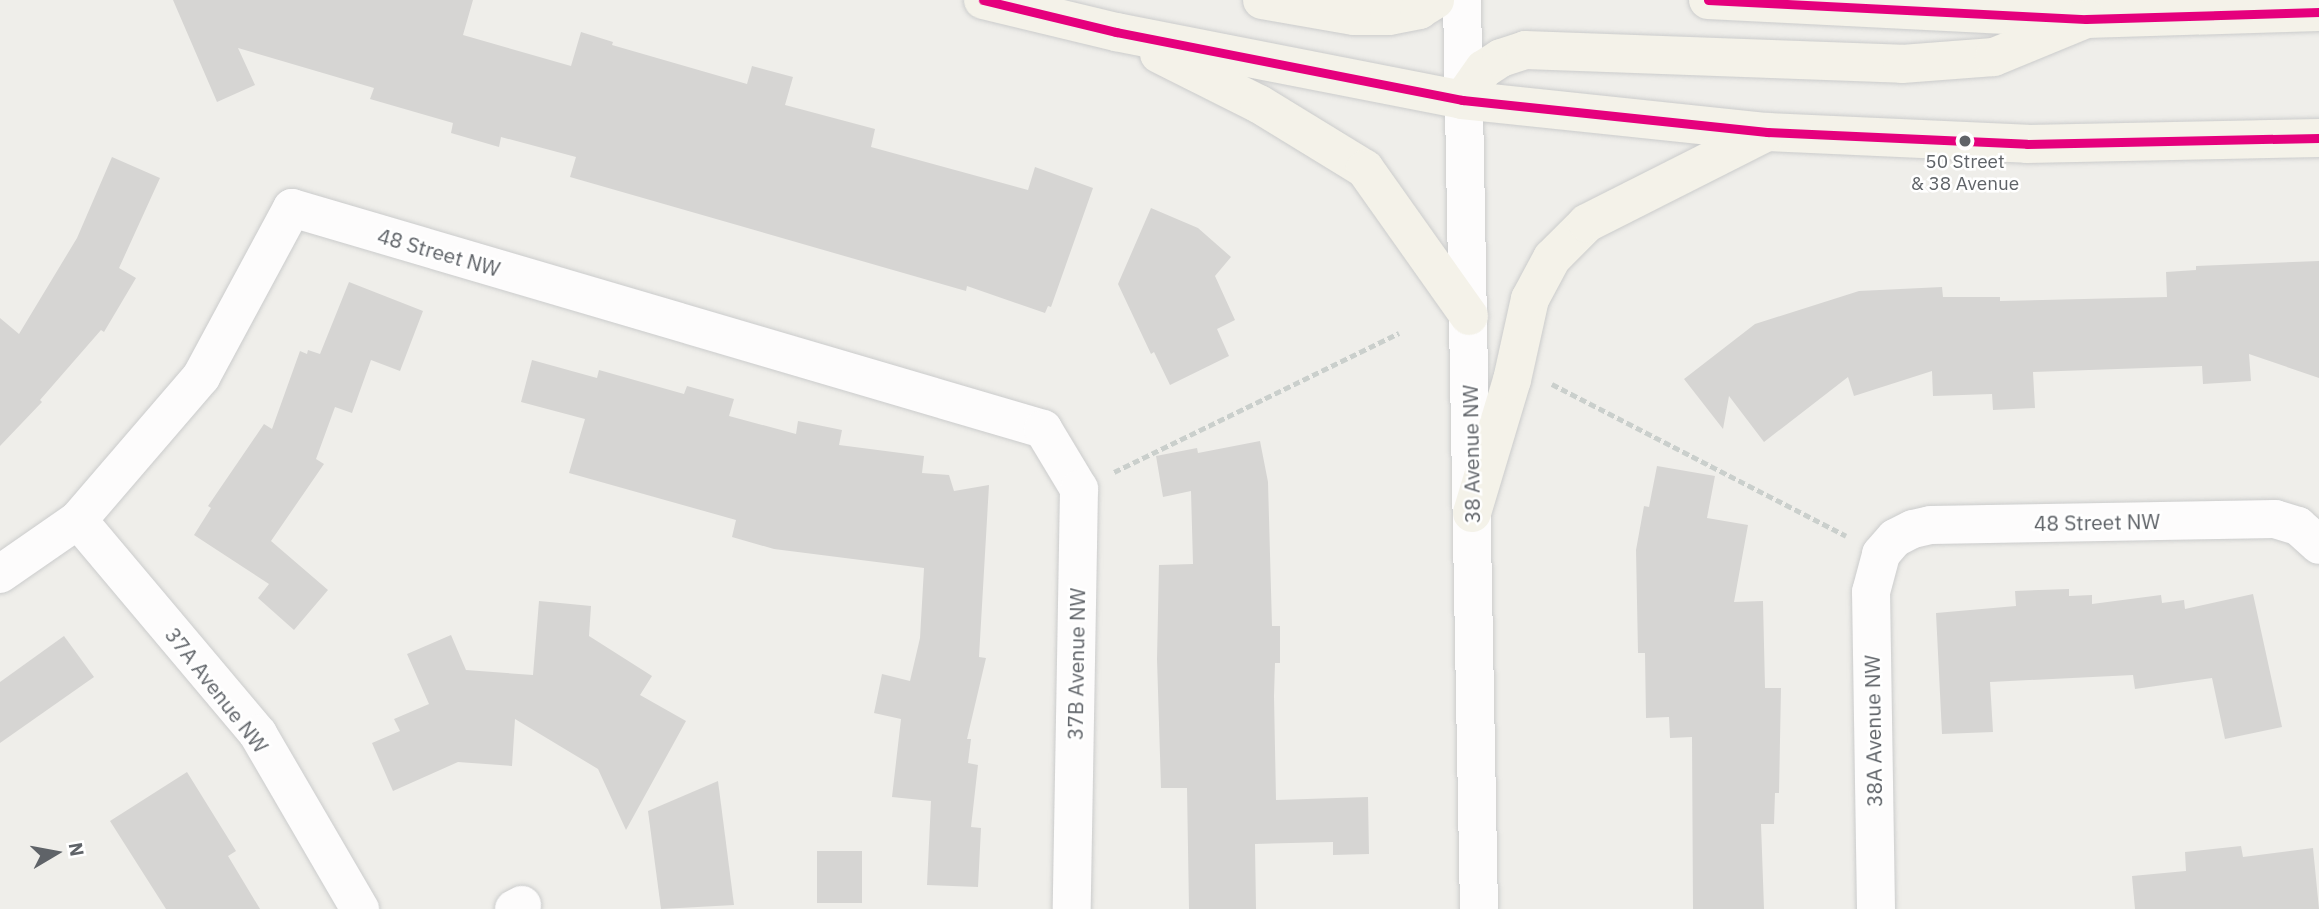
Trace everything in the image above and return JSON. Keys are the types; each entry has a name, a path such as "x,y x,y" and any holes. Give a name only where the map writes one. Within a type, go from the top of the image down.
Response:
{"main road":[{"path":"982,0 1116,32 1462,100 1767,132 2027,144 2319,138"},
{"path":"1262,0 1354,16 1389,16 1419,10 1435,0"},
{"path":"1708,0 2086,19 2319,12"},
{"path":"1462,100 1484,69 1501,58 1525,50 1902,64 1994,57 2086,19"},
{"path":"1116,32 1259,104 1365,169 1469,316"},
{"path":"1472,513 1512,380 1530,299 1552,258 1587,223 1767,132"}],"street":[{"name":"38 Avenue NW","path":"1462,0 1479,909"},
{"name":"48 Street NW","path":"0,574 78,520 201,377 292,208 1043,429 1079,489"},
{"name":"37B Avenue NW","path":"1072,909 1079,489"},
{"name":"48 Street NW","path":"1881,554 1895,538 1913,529 1931,525 2275,519 2298,526 2318,543"},
{"name":"37A Avenue NW","path":"78,520 258,734 360,909"},
{"name":"38A Avenue NW","path":"1876,909 1871,592 1881,554"}],"path":[{"path":"1079,489 1399,333"},
{"path":"1547,382 1881,554"}],"building":[{"path":"173,0 473,0 463,35 571,66 581,32 613,42 612,45 747,84 752,66 793,77 785,105 875,129 871,147 1028,190 1035,167 1093,188 1051,307 1048,306 1045,313 967,286 966,291 570,177 576,157 501,137 499,147 451,133 453,123 370,99 374,88 238,48 255,85 217,102"},
{"path":"112,157 160,178 119,268 136,278 104,332 101,330 40,400 42,402 0,446 0,318 19,334 77,238"},
{"path":"1151,208 1198,228 1231,257 1215,276 1235,320 1217,329 1229,356 1170,385 1154,352 1151,354 1118,284"},
{"path":"2319,261 2319,378 2249,354 2251,381 2203,384 2202,366 2033,372 2035,408 1993,410 1992,394 1933,396 1932,371 1854,396 1848,377 1764,442 1729,396 1723,429 1684,379 1755,324 1859,291 1942,287 1943,297 2000,297 2000,301 2167,297 2166,272 2196,270 2196,266"},
{"path":"349,282 423,311 400,371 371,360 352,413 335,407 316,459 324,464 271,541 328,590 294,630 258,598 269,584 194,535 211,508 208,506 264,424 272,429 300,351 307,354 308,350 320,354"},
{"path":"532,360 597,378 599,370 684,394 687,386 734,399 729,416 796,434 798,421 842,430 839,445 924,456 922,473 949,475 954,491 989,485 979,657 986,658 967,739 971,739 968,763 978,765 971,827 981,828 978,887 927,885 931,801 892,797 901,719 874,713 882,674 910,681 920,638 924,568 774,549 732,537 736,520 569,473 585,419 521,402"},
{"path":"1260,441 1268,482 1272,626 1280,626 1280,663 1275,663 1274,696 1276,800 1368,797 1369,854 1333,855 1333,842 1255,844 1256,909 1189,909 1187,788 1161,788 1157,659 1159,565 1193,564 1191,491 1163,497 1156,456 1197,448 1198,453"},
{"path":"1657,466 1715,476 1707,518 1748,525 1734,602 1763,601 1765,688 1781,688 1779,793 1775,793 1774,824 1761,824 1764,909 1693,909 1692,737 1670,738 1669,717 1646,718 1645,653 1638,653 1636,550 1644,506 1649,507"},
{"path":"2069,589 2069,596 2092,595 2092,604 2161,595 2162,603 2184,600 2185,609 2253,594 2282,727 2225,739 2212,678 2135,689 2133,675 1990,682 1993,732 1942,734 1936,613 2016,606 2015,591"},
{"path":"539,601 591,606 589,636 652,676 640,695 686,721 626,830 598,769 515,719 512,766 458,762 393,791 372,743 400,731 394,719 429,704 407,654 451,635 466,670 533,675"},
{"path":"64,636 94,677 0,743 0,682"},
{"path":"187,772 236,851 228,856 260,909 166,909 110,821"},
{"path":"718,781 734,905 661,909 648,811"},
{"path":"2241,846 2243,857 2313,848 2319,909 2135,909 2132,876 2186,871 2185,852"},
{"path":"817,851 862,851 862,903 817,903"}],"transit line":[{"path":"983,0 1116,32 1462,100 1767,132 2027,144 2319,138"},
{"path":"1708,0 2086,19 2319,12"}],"place":[{"name":"50 Street & 38 Avenue","path":"1965,141"}]}
